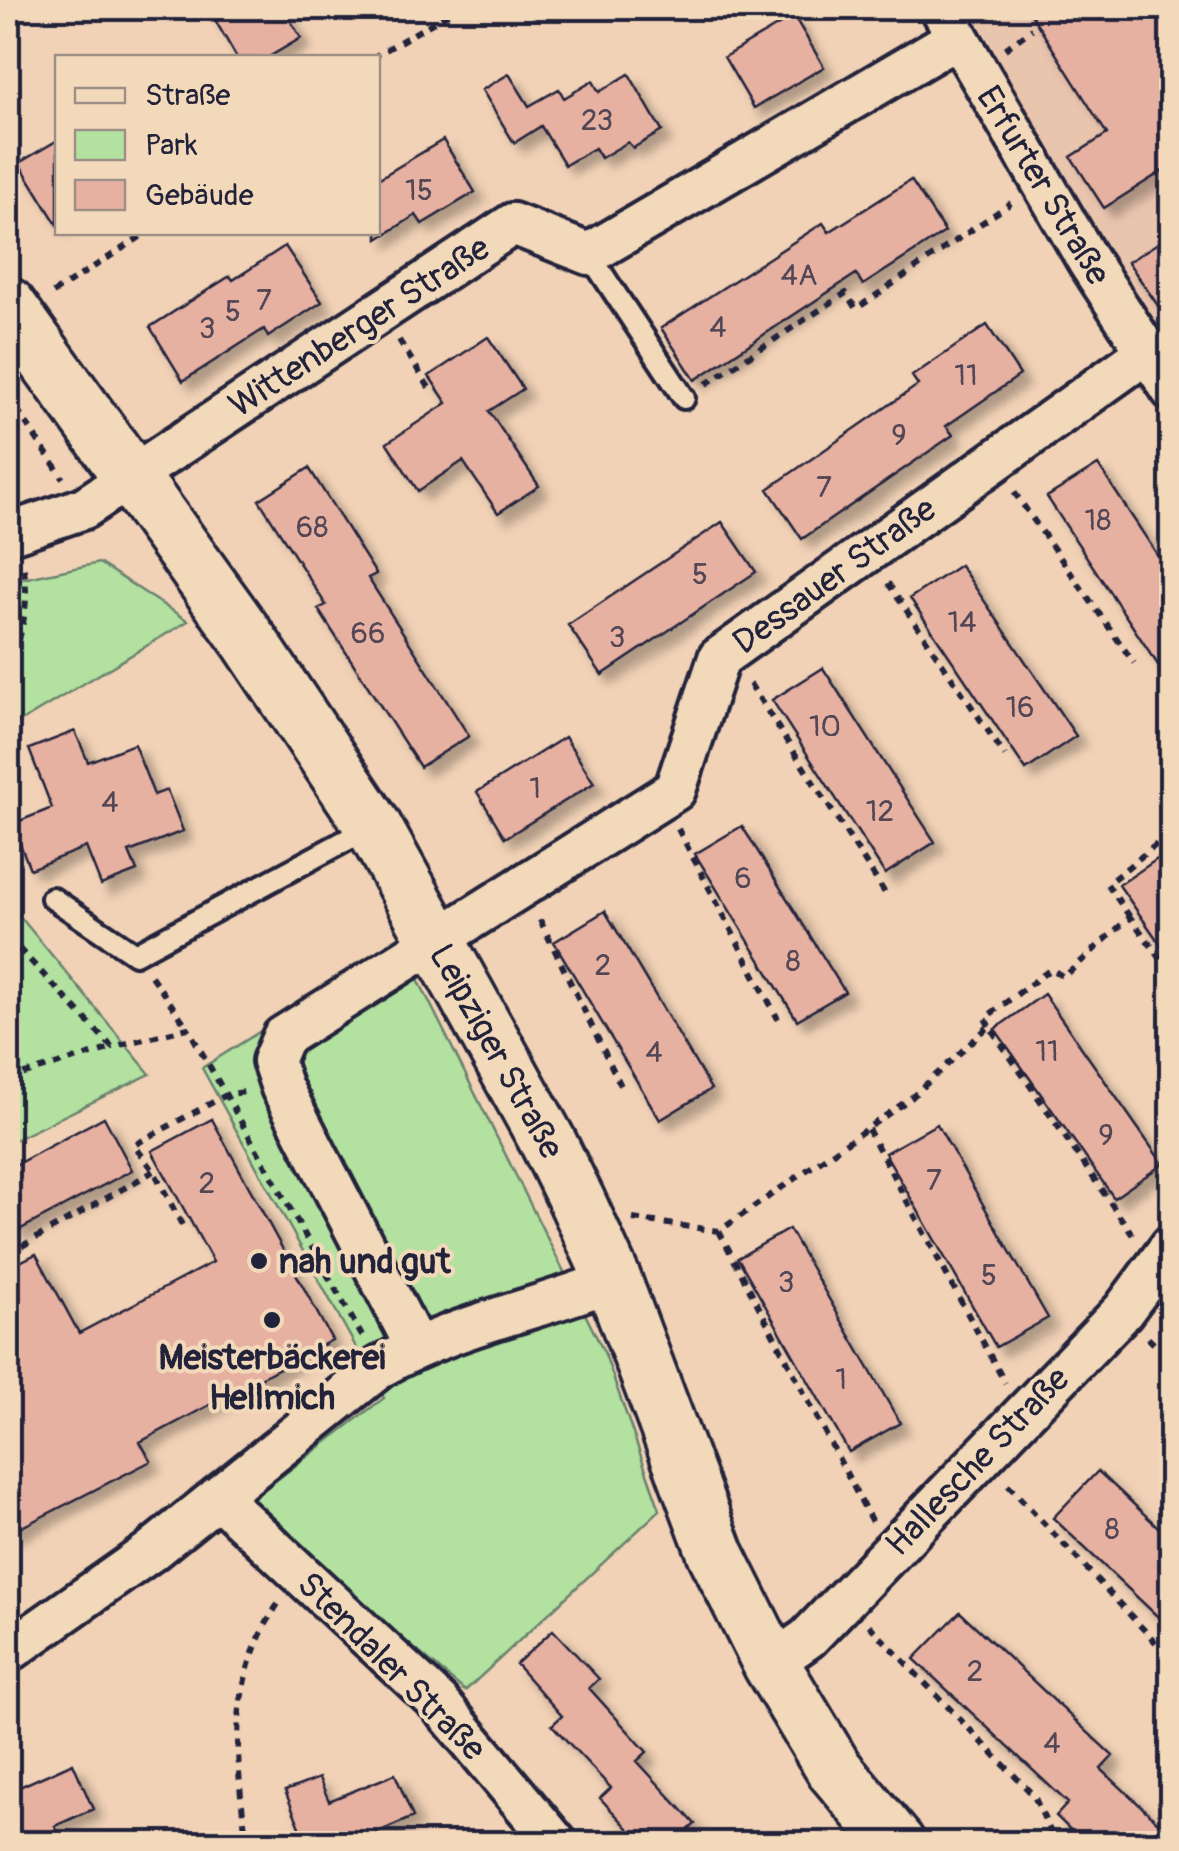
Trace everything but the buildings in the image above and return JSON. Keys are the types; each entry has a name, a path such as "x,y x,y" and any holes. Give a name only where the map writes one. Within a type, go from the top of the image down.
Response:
{"main road":[{"name":"Leipziger Straße","path":"30,300 130,478 250,642 373,826 548,1142 613,1280 716,1554 771,1664 834,1769 897,1844"}],"street":[{"path":"589,254 949,22"},
{"name":"Erfurter Straße","path":"949,22 1088,261 1156,368"},
{"name":"Wittenberger Straße","path":"11,533 84,508 512,224 589,254"},
{"name":"Dessauer Straße","path":"416,1347 282,1088 273,1061 283,1037 675,790 719,658 728,650 993,462 1156,368"},
{"name":"Hallesche Straße","path":"771,1664 808,1638 1123,1311 1163,1256"},
{"path":"8,1652 150,1552 380,1367 416,1347 613,1280"},
{"name":"Stendaler Straße","path":"218,1497 439,1703 556,1844"}],"lane":[{"path":"589,254 684,398"},
{"path":"52,898 134,954 373,826"}],"path":[{"path":"377,55 458,8"},
{"path":"684,398 846,294 856,308 988,218"},
{"path":"30,300 143,235"},
{"path":"382,312 430,390"},
{"path":"8,396 84,508"},
{"path":"993,462 1134,663"},
{"path":"8,670 20,641 28,588 11,533"},
{"path":"867,551 1005,756"},
{"path":"728,650 885,893"},
{"path":"662,799 778,1018"},
{"path":"1172,832 1107,884 1172,974"},
{"path":"523,885 623,1090"},
{"path":"1130,917 1064,976 1051,969 985,1018 1163,1256"},
{"path":"8,937 112,1047"},
{"path":"134,954 188,1028 228,1094 380,1367"},
{"path":"630,1219 719,1230 911,1098 990,1026"},
{"path":"8,1079 188,1028"},
{"path":"182,1224 154,1172 134,1145 228,1094"},
{"path":"868,1129 1022,1416"},
{"path":"8,1254 154,1172"},
{"path":"719,1230 888,1553"},
{"path":"981,1456 1163,1650 1172,1665"},
{"path":"247,1844 236,1727 246,1670 264,1625 299,1573"},
{"path":"844,1598 1034,1796 1051,1832 1064,1844"}],"shaded area":[{"path":"971,8 1171,8 1171,357 1060,174"}],"green space":[{"path":"99,563 188,621 8,729 8,582"},
{"path":"8,902 150,1074 8,1143"},
{"path":"400,943 605,1354 660,1510 465,1691 244,1505 384,1398 202,1068"}],"place":[{"name":"nah und gut","path":"259,1261"},
{"name":"Meisterbäckerei Hellmich","path":"272,1320"}]}
